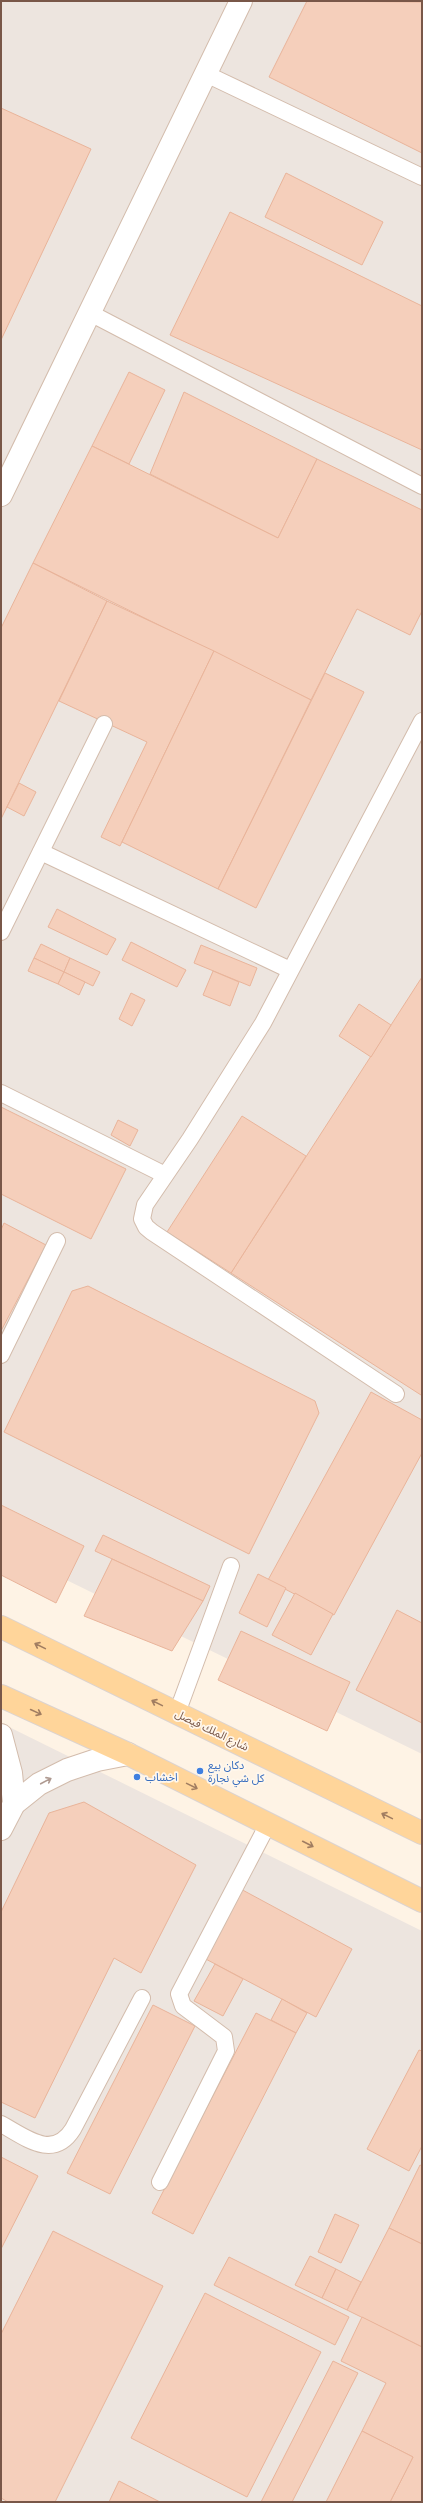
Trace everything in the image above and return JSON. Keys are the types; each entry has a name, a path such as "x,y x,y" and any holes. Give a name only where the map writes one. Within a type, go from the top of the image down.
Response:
{"main road":[{"name":"شارع الملك فيصل","path":"1,1627 422,1833"},
{"path":"1,1696 128,1754 422,1901"}],"street":[{"path":"1,495 241,1"},
{"path":"1,1735 11,1773 14,1804"},
{"path":"1,1829 14,1804 39,1784 67,1770 97,1760 128,1754"}],"lane":[{"path":"206,74 422,177"},
{"path":"90,313 422,486"},
{"path":"396,1394 146,1227 142,1219 142,1212 231,1075 263,1022 422,722"},
{"path":"1,932 104,724"},
{"path":"41,852 290,970"},
{"path":"1,1093 165,1175"},
{"path":"1,1355 57,1241"},
{"path":"177,1713 231,1566"},
{"path":"160,2182 226,2051 224,2037 183,2006 179,1994 268,1824"},
{"path":"1,2124 46,2146 62,2142 73,2129 142,1998"}],"shaded area":[{"path":"1,1 422,1 422,1754 1,1548"},
{"path":"1,1723 422,1931 422,2502 1,2502"}],"building":[{"path":"307,1 422,2 422,153 269,77"},
{"path":"1,108 91,149 1,340"},
{"path":"286,173 383,222 362,265 265,217"},
{"path":"230,212 422,306 422,450 170,335"},
{"path":"129,372 165,390 129,464 92,446"},
{"path":"184,392 317,459 278,538 150,474"},
{"path":"92,446 278,538 317,459 422,510 422,611 410,635 357,609 311,700 33,563"},
{"path":"33,563 107,601 1,819 1,628"},
{"path":"107,601 214,651 120,846 101,837 147,742 59,701"},
{"path":"214,651 311,700 218,889 122,842"},
{"path":"325,673 364,692 256,908 218,889"},
{"path":"19,783 36,792 24,816 7,807"},
{"path":"57,909 116,939 107,955 48,927"},
{"path":"131,942 186,970 177,987 122,960"},
{"path":"41,944 70,958 64,972 34,958"},
{"path":"201,945 257,968 250,986 194,963"},
{"path":"34,958 64,972 58,984 28,971"},
{"path":"70,958 100,972 93,986 64,972"},
{"path":"213,971 239,982 230,1006 203,995"},
{"path":"64,972 85,982 79,995 58,984"},
{"path":"422,977 422,1393 421,1395 231,1273"},
{"path":"131,993 145,1000 132,1026 119,1019"},
{"path":"359,1004 391,1025 371,1057 339,1036"},
{"path":"1,1107 126,1169 91,1239 1,1194"},
{"path":"242,1116 306,1156 231,1273 167,1232"},
{"path":"118,1120 138,1130 130,1146 111,1135"},
{"path":"4,1223 46,1245 1,1331 1,1230"},
{"path":"88,1286 315,1401 319,1413 249,1554 4,1432 72,1291"},
{"path":"371,1392 422,1420 422,1453 334,1615 268,1580"},
{"path":"1,1505 84,1546 56,1603 1,1575"},
{"path":"103,1535 210,1586 203,1601 95,1551"},
{"path":"112,1559 203,1601 172,1651 84,1616"},
{"path":"258,1574 286,1588 267,1627 239,1613"},
{"path":"295,1593 333,1614 311,1655 272,1635"},
{"path":"397,1610 422,1623 422,1723 356,1690"},
{"path":"241,1631 350,1682 327,1731 218,1680"},
{"path":"84,1802 196,1865 141,1973 114,1958 35,2118 1,2102 1,1912 49,1813"},
{"path":"237,1887 352,1949 316,2017 200,1956"},
{"path":"215,1964 243,1979 223,2016 194,2001"},
{"path":"282,1999 307,2013 296,2033 271,2020"},
{"path":"153,2005 195,2026 110,2194 67,2173"},
{"path":"256,2013 296,2033 193,2234 152,2213"},
{"path":"419,2050 422,2051 422,2146 409,2171 367,2149"},
{"path":"1,2157 38,2176 1,2249"},
{"path":"420,2165 422,2166 422,2244 389,2228"},
{"path":"335,2214 359,2225 341,2263 318,2252"},
{"path":"389,2228 422,2244 422,2347 347,2310"},
{"path":"53,2231 163,2286 55,2502 8,2502 1,2498 1,2334"},
{"path":"310,2256 336,2269 322,2298 295,2285"},
{"path":"229,2257 349,2317 335,2345 214,2285"},
{"path":"336,2269 361,2282 347,2310 322,2298"},
{"path":"205,2293 321,2352 247,2497 131,2438"},
{"path":"362,2317 422,2347 422,2502 390,2502 413,2457 362,2431 386,2383 341,2361"},
{"path":"333,2361 358,2373 292,2502 261,2502"},
{"path":"362,2431 413,2457 390,2502 326,2502"},
{"path":"119,2481 160,2502 109,2502"}],"place":[{"name":"دكان بيع كل شي نجارة","path":"200,1771"},
{"name":"اخشاب","path":"137,1777"}]}
